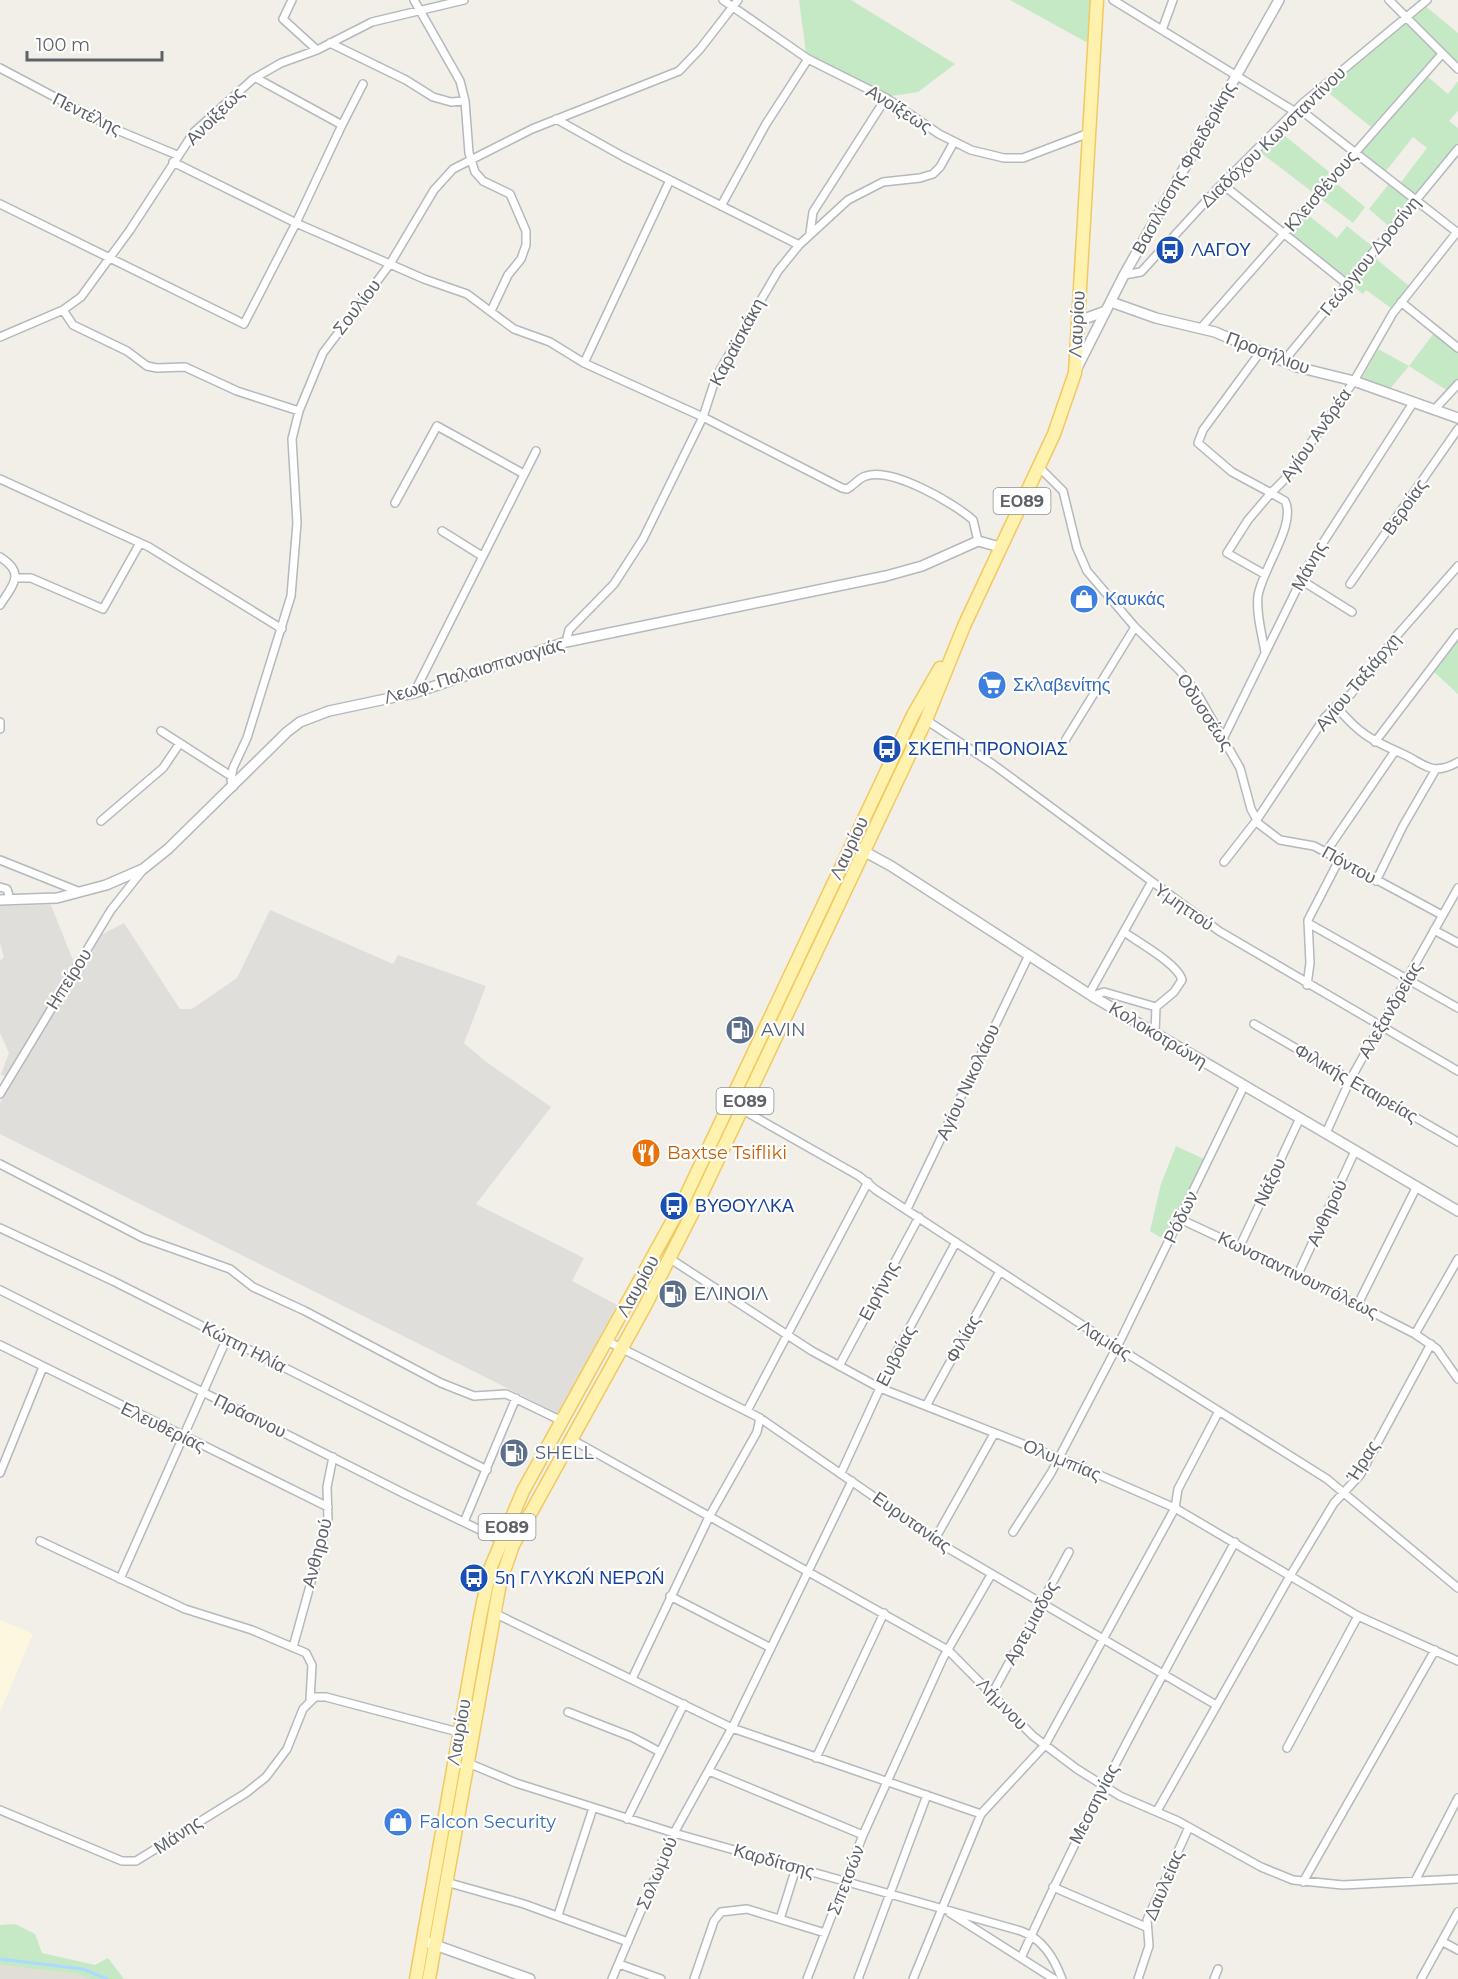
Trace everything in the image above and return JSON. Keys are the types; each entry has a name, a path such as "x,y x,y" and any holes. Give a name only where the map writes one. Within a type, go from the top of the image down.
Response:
{"main road":[{"name":"Λαυρίου","path":"416,1979 430,1942 446,1882 494,1613 503,1574 513,1545 622,1349 741,1109 926,720 964,626 1060,420 1074,373 1097,0"},
{"name":"Λαυρίου","path":"429,1979 430,1942 459,1733 487,1579 501,1540 525,1488 683,1202 913,715 964,626"}],"street":[{"path":"292,0 283,19 317,50"},
{"path":"414,0 443,54 456,71 465,101 470,158 480,178 510,194 526,231 526,245 521,259 508,275 491,311"},
{"name":"Ανοίξεως","path":"0,337 63,310 87,289 111,258 175,158 206,119 256,78 281,63 317,50 372,22 464,0"},
{"name":"Ανοίξεως","path":"723,0 808,59 886,98 954,142 981,153 1017,159 1039,154 1089,133"},
{"name":"Σουλίου","path":"231,776 247,738 291,596 295,562 296,505 292,447 299,411 322,353 390,264 439,182 453,169 470,158 556,119 679,71 734,8 738,0"},
{"path":"1113,0 1236,76 1296,109 1355,152 1457,233"},
{"path":"1162,30 1173,0"},
{"name":"Βασιλίσσης Φρειδερίκης","path":"1108,306 1279,0"},
{"path":"1389,0 1458,69"},
{"name":"Διαδόχου Κωνσταντίνου","path":"1124,275 1141,272 1222,184 1296,109 1427,0"},
{"path":"330,43 406,80 433,97 451,102 465,101"},
{"name":"Κλεισθένους","path":"1200,329 1442,54"},
{"path":"722,206 766,124 808,59"},
{"name":"Πεντέλης","path":"0,68 296,223 390,264 467,294 514,329 550,342 584,363 703,417 842,488 847,489 859,479 875,474 923,489 973,520 978,541"},
{"path":"256,78 342,125"},
{"path":"0,204 244,324 363,84"},
{"path":"810,234 813,212 886,98"},
{"path":"556,119 799,245"},
{"name":"Καραϊσκάκη","path":"566,642 570,630 608,591 632,558 703,417 714,381 766,287 799,245 848,200 872,185 933,174 954,142"},
{"name":"Γεώργιου Δροσίνη","path":"1283,362 1458,149"},
{"path":"584,363 670,180"},
{"path":"1222,184 1347,284"},
{"name":"Αγίου Ανδρέα","path":"1265,652 1258,598 1264,574 1289,515 1285,501 1271,493 1287,477 1354,381 1401,302 1457,233"},
{"path":"1401,302 1458,348"},
{"path":"1078,318 1084,319 1108,306"},
{"path":"1074,373 1108,306"},
{"name":"Προσήλιου","path":"1108,306 1200,329 1261,351 1283,362 1312,372 1354,381 1413,404 1458,418"},
{"path":"63,310 73,325 127,351 147,366 192,369 230,388 299,411"},
{"path":"1261,351 1203,430 1198,443 1232,472 1271,493 1248,520 1227,553 1264,574"},
{"path":"1434,410 1458,384"},
{"name":"Μάνης","path":"1223,739 1317,551 1413,404"},
{"path":"395,503 437,426 524,474"},
{"name":"Βεροίας","path":"1350,584 1458,429"},
{"path":"414,693 536,451"},
{"name":"Οδυσσέως","path":"1039,467 1063,491 1077,548 1087,571 1135,627 1180,671 1223,739 1245,781 1256,821"},
{"path":"0,480 140,543 282,629"},
{"path":"441,531 482,556"},
{"path":"978,541 1000,547"},
{"name":"Λεωφ. Παλαιοπαναγιάς","path":"0,900 57,898 143,869 168,849 300,722 329,711 414,693 566,642 886,576 921,566 978,541"},
{"path":"15,578 31,578 103,609 140,543"},
{"path":"0,557 13,565 15,578 0,605"},
{"name":"Αγίου Ταξιάρχη","path":"1224,862 1256,821 1320,724 1358,686 1388,646 1458,566"},
{"path":"1301,580 1352,612"},
{"path":"1066,739 1135,627"},
{"path":"1375,742 1458,633"},
{"path":"1336,706 1356,728 1375,742 1424,766 1436,769 1458,762"},
{"name":"Υμηττού","path":"926,720 1038,797 1151,883 1219,931 1307,985 1381,1025 1458,1071"},
{"path":"0,722 0,729"},
{"path":"161,731 231,776 233,787"},
{"path":"101,820 163,768 180,743"},
{"path":"1326,852 1395,751"},
{"path":"1376,880 1402,826 1436,769"},
{"name":"Πόντου","path":"1256,821 1280,840 1307,844 1326,852 1442,915"},
{"name":"Κολοκοτρώνη","path":"851,844 1090,995 1458,1210"},
{"path":"0,860 80,892"},
{"path":"1307,985 1310,963 1308,923 1339,860"},
{"name":"Ηπείρου","path":"0,1094 111,910 143,869"},
{"path":"1090,995 1151,883"},
{"path":"0,887 7,889 10,899"},
{"name":"Αλεξανδρείας","path":"1326,1133 1350,1080 1458,888"},
{"path":"1308,923 1458,1008"},
{"path":"1434,930 1458,943"},
{"path":"1124,932 1181,975 1182,980 1174,992 1156,1007 1155,1033"},
{"name":"Αγίου Νικολάου","path":"907,1209 1029,955"},
{"path":"1090,995 1104,992 1156,1007"},
{"name":"Φιλικής Εταιρείας","path":"1254,1024 1458,1142"},
{"name":"Ρόδων","path":"1013,1532 1059,1458 1180,1219 1244,1086"},
{"name":"Λαμίας","path":"741,1109 811,1146 868,1182 1116,1347 1326,1479 1458,1588"},
{"name":"Νάξου","path":"1240,1246 1300,1118"},
{"name":"Ανθηρού","path":"1298,1274 1355,1151"},
{"path":"0,1164 144,1238 230,1269 254,1287 305,1311 366,1346 448,1386 474,1396 496,1393 516,1398 562,1421"},
{"path":"747,1411 868,1182"},
{"path":"1358,1304 1417,1186"},
{"name":"Ειρήνης","path":"839,1366 919,1217"},
{"name":"Κωνσταντινουπόλεως","path":"1180,1219 1298,1274 1431,1344"},
{"name":"Κώττη Ηλία","path":"0,1228 227,1338 487,1470"},
{"name":"Ευβοίας","path":"841,1473 880,1388 956,1242"},
{"name":"Ολυμπίας","path":"669,1257 786,1334 880,1388 1059,1458 1175,1508 1358,1617 1458,1660"},
{"path":"1415,1334 1458,1258"},
{"name":"Φιλίας","path":"926,1406 1000,1271"},
{"name":"Πράσινου","path":"0,1290 501,1540"},
{"path":"120,1579 181,1437 227,1338"},
{"name":"Ευρυτανίας","path":"607,1341 760,1418 991,1575 1216,1705"},
{"path":"1431,1344 1458,1379"},
{"name":"Ήρας","path":"1157,1811 1290,1576 1342,1492 1360,1474 1431,1344"},
{"name":"Ελευθερίας","path":"0,1346 181,1437 328,1507"},
{"path":"0,1473 43,1367"},
{"path":"464,1522 516,1398"},
{"path":"913,1979 981,1814 1045,1745 1175,1508 1178,1490 1219,1411"},
{"path":"632,1679 709,1517 757,1432 760,1418"},
{"path":"935,1539 994,1434"},
{"name":"Λήμνου","path":"571,1439 948,1650 1045,1745 1103,1786 1189,1827 1262,1867 1303,1882 1343,1885 1458,1879"},
{"name":"Ανθηρού","path":"293,1647 327,1525 327,1487 333,1457"},
{"name":"Σολωμού","path":"612,1979 675,1833 732,1728 852,1481"},
{"name":"Μάνης","path":"0,1810 114,1858 130,1862 136,1861 246,1793 266,1777 287,1749 300,1714 310,1700 312,1660 306,1653 252,1630 196,1614 40,1541"},
{"name":"Μεσσηνίας","path":"1020,1958 1103,1786 1161,1674 1235,1542"},
{"name":"Αρτεμιαδος","path":"992,1694 1069,1552"},
{"name":"Σπετσών","path":"807,1979 887,1782 948,1650 991,1575"},
{"path":"670,1596 771,1648"},
{"path":"494,1613 732,1728 981,1814"},
{"path":"816,1758 884,1613"},
{"path":"1287,1748 1358,1617"},
{"path":"1303,1882 1435,1650"},
{"path":"310,1700 318,1696 326,1697 473,1735"},
{"path":"627,1819 684,1704"},
{"path":"568,1712 632,1737 660,1752"},
{"name":"Καρδίτσης","path":"468,1763 516,1783 627,1819 796,1868 846,1880 1031,1935"},
{"path":"709,1771 864,1835"},
{"path":"858,1979 927,1795"},
{"path":"1415,1881 1458,1798"},
{"path":"558,1915 592,1808"},
{"name":"Δαυλείας","path":"1138,1979 1149,1946 1146,1928 1189,1827"},
{"path":"780,1919 796,1868"},
{"path":"446,1882 558,1915 628,1942"},
{"path":"1053,1887 1146,1928"},
{"path":"694,1979 714,1921 721,1912 740,1908 825,1933"},
{"path":"942,1908 1054,1979"},
{"path":"1422,1979 1458,1912"},
{"path":"1031,1935 1050,1954 1062,1979"},
{"path":"430,1942 530,1979"},
{"path":"1443,1942 1458,1950"},
{"path":"619,1964 661,1979"},
{"path":"1214,1979 1218,1969"}],"shaded area":[{"path":"51,905 72,958 81,966 99,936 124,923 180,1009 192,1009 237,978 270,910 393,964 398,955 486,986 464,1043 485,1061 551,1107 476,1204 584,1258 572,1281 617,1305 559,1414 0,1134 0,1103 10,1080 1,1074 9,1053 0,1033 0,961 4,957 0,943 0,906"},
{"path":"0,1620 33,1634 0,1712"},
{"path":"0,1965 78,1974 89,1979 0,1979"}],"green space":[{"path":"799,0 851,0 955,64 918,92 891,96 806,53"},
{"path":"1010,0 1094,0 1092,41 1086,42"},
{"path":"1424,5 1458,33 1458,60 1456,62 1441,49 1371,127 1324,89"},
{"path":"1428,77 1448,94 1458,81 1458,111 1449,121 1458,128 1458,144 1390,227 1369,209 1388,185 1395,190 1427,148 1413,137 1386,171 1360,152"},
{"path":"1280,132 1339,180 1337,184 1365,207 1353,223 1260,152"},
{"path":"1308,215 1337,238 1347,226 1373,247 1369,253 1409,286 1391,308 1366,290 1363,294 1289,234"},
{"path":"1434,333 1458,352 1458,379 1448,391 1409,366"},
{"path":"1378,349 1409,366 1389,390 1362,378"},
{"path":"1458,640 1458,694 1433,671"},
{"path":"1176,1146 1204,1159 1165,1240 1150,1231 1161,1184"},
{"path":"15,1924 35,1934 42,1953 95,1965 108,1958 124,1979 89,1979 78,1974 0,1965 0,1925"}],"waterway":[{"path":"0,1959 83,1969 107,1979"}],"place":[{"name":"ΛΑΓΟΥ","path":"1170,250"},
{"name":"Καυκάς","path":"1084,599"},
{"name":"Σκλαβενίτης","path":"992,685"},
{"name":"ΣΚΕΠΗ ΠΡΟΝΟΙΑΣ","path":"887,749"},
{"name":"AVIN","path":"740,1030"},
{"name":"Baxtse Tsifliki","path":"646,1153"},
{"name":"ΒΥΘΟΥΛΚΑ","path":"674,1206"},
{"name":"ΕΛΙΝΟΙΛ","path":"673,1294"},
{"name":"SHELL","path":"514,1453"},
{"name":"5η ΓΛΥΚΏΝ ΝΕΡΏΝ","path":"474,1578"},
{"name":"Falcon Security","path":"398,1822"}]}
